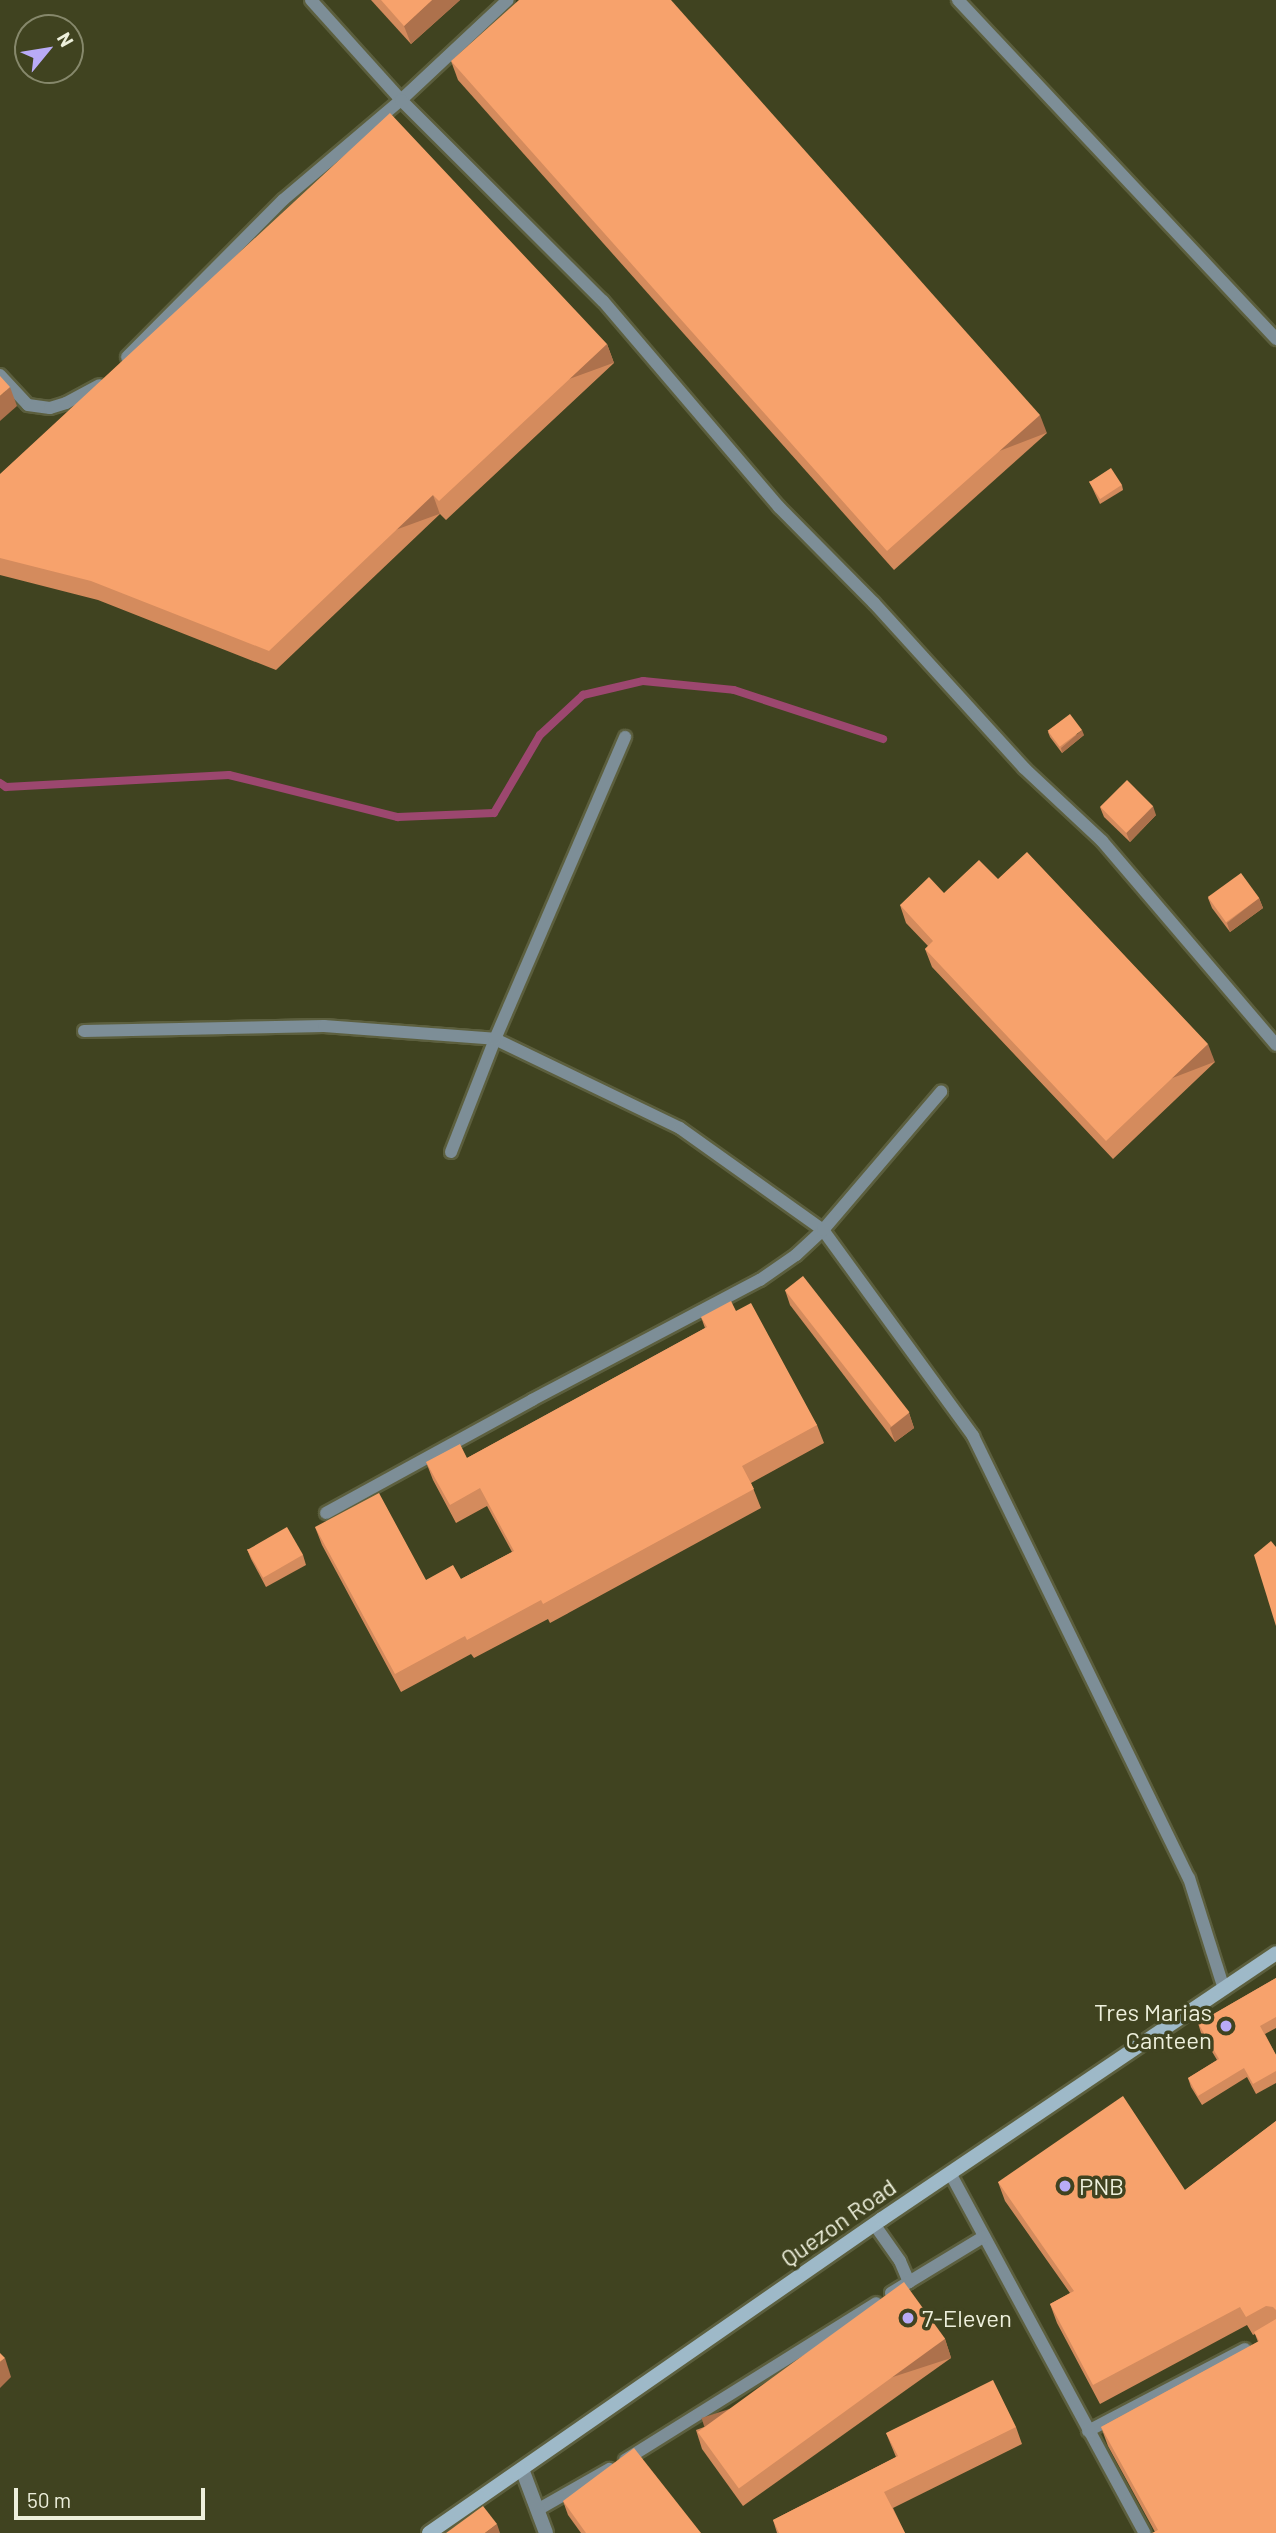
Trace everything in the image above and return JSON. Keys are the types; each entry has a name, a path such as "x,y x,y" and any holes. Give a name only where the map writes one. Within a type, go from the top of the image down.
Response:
{"main road":[{"name":"Quezon Road","path":"429,2533 874,2224 1276,1953"}],"street":[{"path":"522,2469 546,2533"}],"lane":[{"path":"311,0 401,100 603,301 779,507 874,603 1024,768 1102,841 1276,1045"},
{"path":"116,368 283,200 401,100 508,0"},
{"path":"958,0 1276,339"},
{"path":"0,375 28,405 50,408 97,388 106,378"},
{"path":"451,1152 495,1039 625,737"},
{"path":"84,1031 324,1026 495,1039 680,1128 823,1230 973,1436 1189,1878 1224,1989"},
{"path":"326,1513 532,1400 760,1280 796,1255 823,1230 941,1092"},
{"path":"950,2173 1145,2533"},
{"path":"874,2224 900,2261 909,2282"},
{"path":"539,2509 674,2431 983,2237"},
{"path":"1088,2431 1252,2345"}],"building":[{"path":"381,0 432,0 404,26"},
{"path":"519,0 671,0 1040,415 887,551 451,61"},
{"path":"390,113 607,344 439,501 433,495 269,651 91,581 0,558 0,474"},
{"path":"0,376 10,387 0,396"},
{"path":"1111,468 1122,485 1100,499 1089,482"},
{"path":"1070,714 1082,730 1060,747 1048,731"},
{"path":"1127,780 1153,806 1126,833 1100,807"},
{"path":"1027,852 1208,1044 1106,1141 925,949 933,941 900,905 929,877 944,893 979,860 998,879"},
{"path":"1241,873 1259,898 1226,922 1208,897"},
{"path":"803,1276 910,1412 891,1426 785,1290"},
{"path":"731,1301 736,1311 751,1303 817,1425 742,1466 754,1489 543,1604 541,1600 467,1640 465,1636 395,1674 315,1527 379,1493 426,1580 453,1565 461,1579 514,1551 480,1488 450,1505 426,1462 460,1444 467,1458 707,1327 701,1317"},
{"path":"287,1527 303,1555 263,1578 247,1550"},
{"path":"1271,1541 1276,1547 1276,1626 1254,1555"},
{"path":"1276,1978 1276,2017 1260,2026 1276,2055 1276,2071 1253,2084 1244,2068 1198,2096 1188,2078 1219,2059 1198,2023"},
{"path":"1123,2096 1185,2190 1276,2121 1276,2310 1266,2306 1246,2317 1240,2307 1093,2385 1050,2304 1074,2291 998,2182"},
{"path":"904,2282 945,2339 739,2489 698,2432"},
{"path":"1276,2319 1276,2533 1152,2533 1158,2530 1101,2427 1259,2341 1254,2332"},
{"path":"993,2380 1016,2427 884,2492 905,2533 779,2533 773,2520 898,2456 886,2433"},
{"path":"634,2448 701,2533 586,2533 563,2501"},
{"path":"483,2506 497,2524 485,2533 446,2533"}],"waterway":[{"path":"0,783 6,787 229,775 398,817 494,813 540,735 583,695 643,681 734,690 883,739"}],"place":[{"name":"Tres Marias Canteen","path":"1226,2026"},
{"name":"PNB","path":"1065,2186"},
{"name":"7-Eleven","path":"908,2318"}]}
